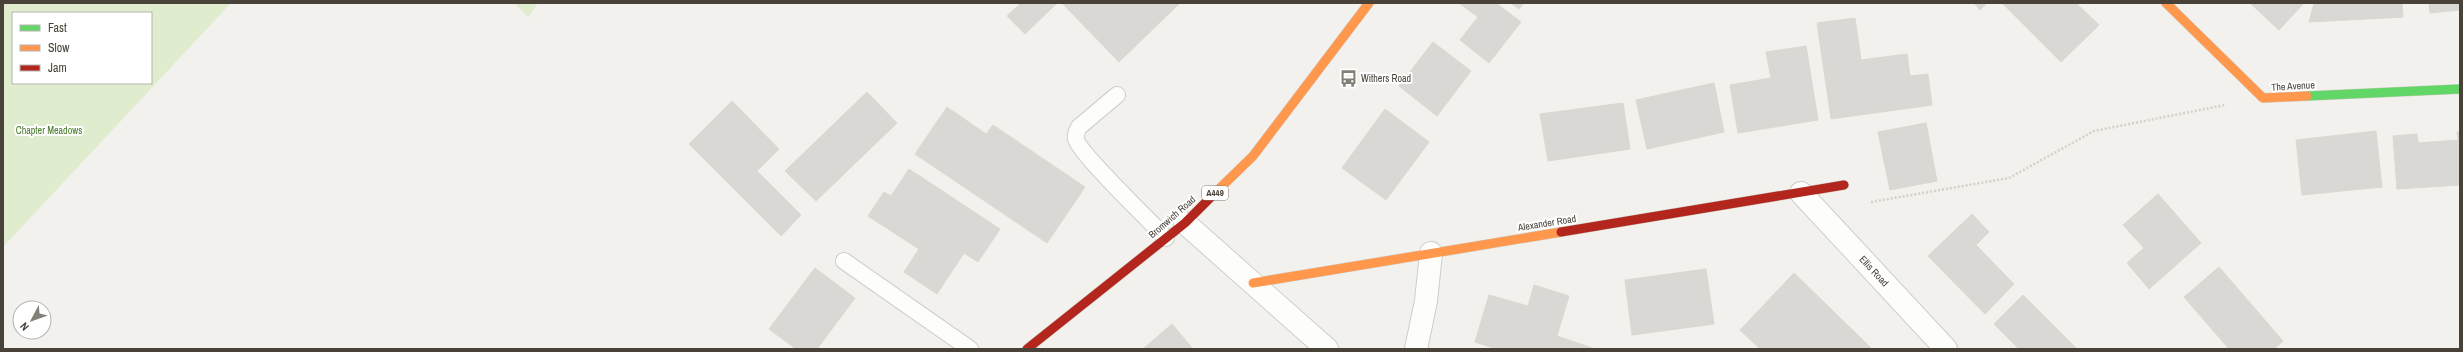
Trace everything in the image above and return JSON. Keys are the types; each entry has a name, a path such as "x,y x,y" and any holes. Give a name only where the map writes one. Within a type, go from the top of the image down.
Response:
{"street":[{"name":"Bromwich Road","path":"1026,349 1184,223 1252,156 1369,3"},
{"name":"The Avenue","path":"2166,3 2263,98 2460,89"},
{"name":"Alexander Road","path":"1253,283 1335,271 1431,253 1844,185"},
{"name":"Ellis Road","path":"1801,193 1946,349"},
{"path":"1184,223 1327,349"},
{"path":"1416,349 1426,301 1431,253"}],"lane":[{"path":"1117,95 1079,127 1076,134 1076,140 1088,156 1166,238"},
{"path":"844,261 970,349"}],"path":[{"path":"1866,203 2009,178 2094,131 2263,98"}],"green space":[{"name":"Chapter Meadows","path":"3,3 231,3 3,247"},
{"path":"514,3 538,3 528,17"}],"building":[{"path":"1021,3 1057,3 1025,34 1007,16"},
{"path":"1062,3 1180,3 1119,62"},
{"path":"1459,3 1496,3 1521,22 1489,63 1460,40 1478,17"},
{"path":"1511,3 1524,3 1519,9"},
{"path":"1974,3 1987,3 1980,10"},
{"path":"2002,3 2076,3 2099,25 2061,62"},
{"path":"2250,3 2304,3 2279,30"},
{"path":"2314,3 2402,3 2403,17 2309,22"},
{"path":"2429,3 2460,3 2460,10 2430,13"},
{"path":"1855,18 1861,60 1907,54 1910,76 1928,74 1932,105 1831,119 1817,23"},
{"path":"1433,42 1471,71 1437,116 1399,86"},
{"path":"1806,46 1818,120 1738,133 1730,85 1771,78 1766,52"},
{"path":"1714,83 1724,132 1647,149 1636,100"},
{"path":"867,92 897,123 816,201 785,171"},
{"path":"732,101 779,149 757,171 801,215 781,236 689,144"},
{"path":"1623,103 1630,149 1548,161 1540,114"},
{"path":"947,107 986,134 993,125 1085,187 1047,243 915,154"},
{"path":"1385,109 1429,142 1386,200 1342,168"},
{"path":"1926,123 1937,181 1890,190 1878,132"},
{"path":"2376,131 2382,187 2302,195 2296,140"},
{"path":"2457,132 2460,132 2460,185 2397,189 2393,136 2417,134 2418,143 2458,140"},
{"path":"909,169 1000,229 978,262 964,253 937,294 904,272 919,249 868,216 884,192 891,196"},
{"path":"2158,194 2201,243 2149,289 2127,263 2144,248 2123,225"},
{"path":"1972,214 1989,232 1976,245 2014,284 1985,314 1928,256"},
{"path":"2219,267 2283,341 2274,349 2229,349 2184,297"},
{"path":"815,268 855,298 817,349 796,349 769,329"},
{"path":"1706,269 1714,324 1632,335 1625,280"},
{"path":"1794,273 1867,344 1863,349 1760,349 1740,330"},
{"path":"1534,285 1569,296 1557,336 1595,349 1497,349 1475,342 1489,295 1528,306"},
{"path":"2023,295 2077,349 2019,349 1994,324"},
{"path":"1172,324 1193,349 1143,349"},
{"path":"1867,344 1872,349 1863,349"}],"traffic: fast":[{"path":"2307,96 2460,89"}],"traffic: slow":[{"path":"1216,192 1253,156 1369,3"},
{"path":"2166,3 2263,98 2307,96"},
{"path":"1253,283 1561,232"}],"traffic: jam":[{"path":"1561,232 1844,185"},
{"path":"1027,349 1185,223 1216,192"}],"place":[{"name":"Withers Road","path":"1348,78"}]}
